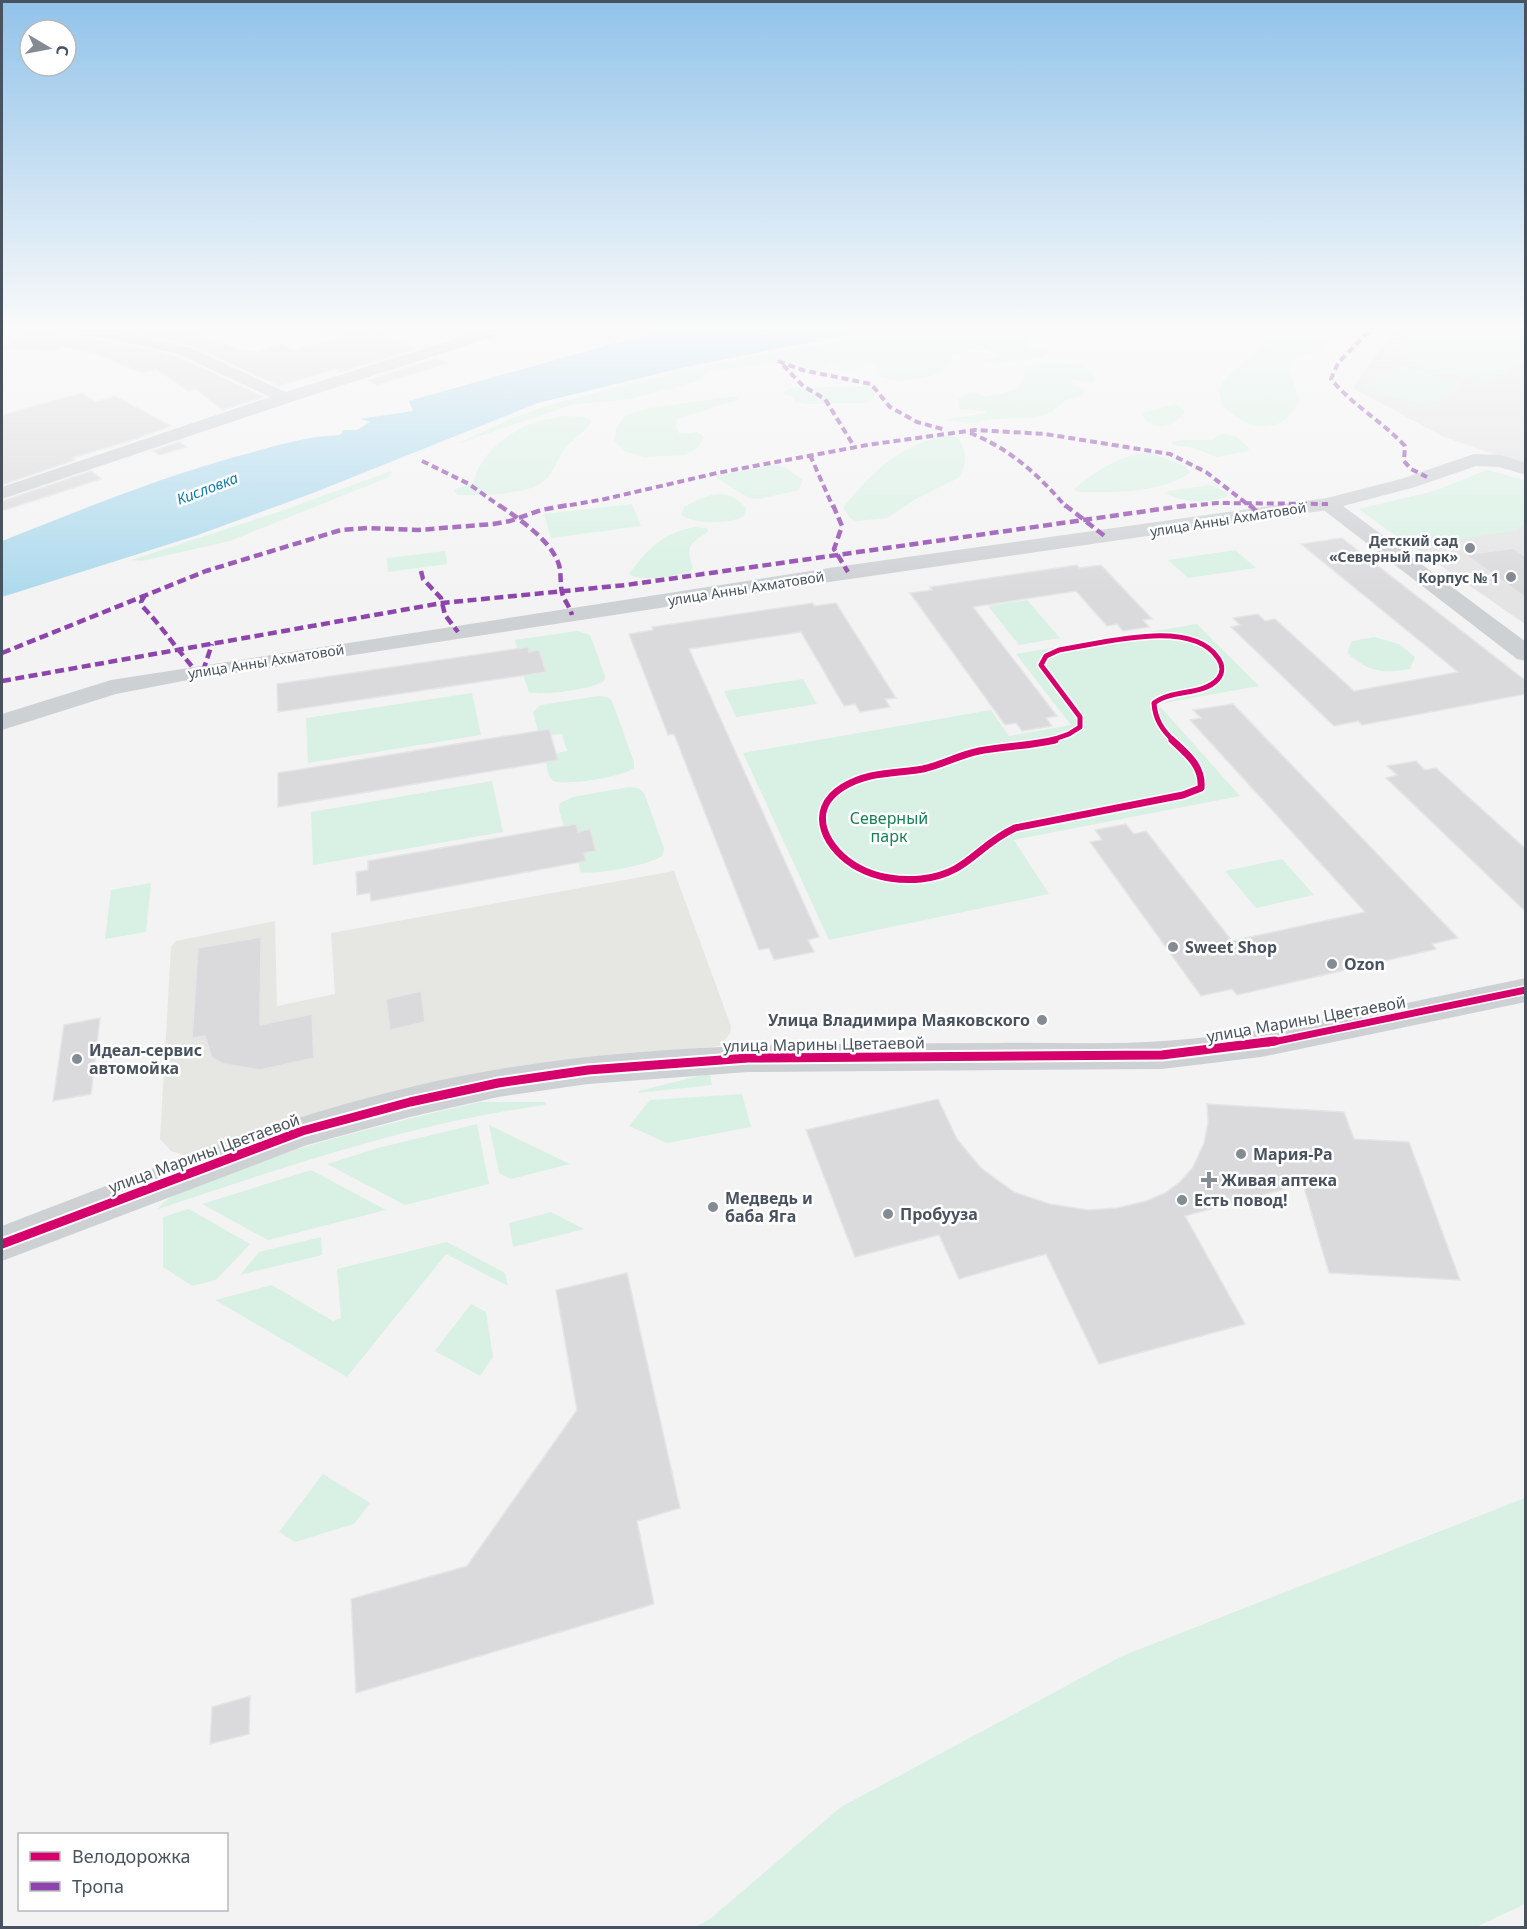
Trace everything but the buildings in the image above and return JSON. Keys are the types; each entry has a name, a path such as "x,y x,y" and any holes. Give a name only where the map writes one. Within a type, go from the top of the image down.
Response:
{"street":[{"path":"2,493 237,414"},
{"name":"улица Анны Ахматовой","path":"2,722 111,687 183,674 836,574 1328,504 1408,483 1468,461 1492,460 1526,469"},
{"path":"1328,504 1526,654"},
{"name":"улица Марины Цветаевой","path":"2,1244 302,1131 410,1102 498,1083 588,1071 748,1058 1162,1055 1211,1051 1272,1042 1526,990"}],"shaded area":[{"path":"1401,414 1525,414 1525,465 1444,437"},
{"name":"Детский сад «Северный парк»","path":"1487,470 1525,481 1525,624 1359,509 1435,491"},
{"path":"674,871 731,1026 730,1034 719,1046 633,1055 190,1157 171,1151 160,1139 171,947 176,941 275,921 277,1006 335,994 331,933"}],"green space":[{"path":"524,414 545,414 457,444"},
{"path":"630,414 693,414 677,419 676,428 680,434 697,432 704,437 698,448 685,455 644,457 626,452 614,440 616,430 624,416"},
{"path":"980,414 1046,414 1033,418 992,419 973,423 941,420"},
{"path":"1143,414 1183,414 1170,425 1157,426 1146,420"},
{"path":"1233,414 1290,414 1271,426 1254,425"},
{"path":"562,416 585,417 592,421 566,447 550,474 540,484 518,491 492,494 458,495 453,490 474,482 476,473 487,455 512,433 533,423"},
{"path":"1218,435 1236,436 1249,448 1248,451 1216,457 1194,448 1172,445 1172,442 1182,440 1213,440"},
{"path":"941,436 957,437 963,447 965,463 958,478 914,500 887,518 856,521 851,519 843,508 875,473 897,455"},
{"path":"1149,452 1185,466 1190,473 1178,480 1150,488 1105,492 1077,492 1074,489 1118,460"},
{"path":"772,465 784,467 803,480 799,490 759,499 749,498 717,478 719,475"},
{"path":"1487,470 1525,481 1525,524 1517,530 1411,547 1359,509 1435,491"},
{"path":"391,471 389,477 230,541 142,561 131,560 281,511"},
{"path":"1210,485 1227,492 1228,496 1197,501 1167,494 1168,491"},
{"path":"720,494 731,496 740,502 746,508 744,516 739,519 712,522 694,520 681,515 684,507 697,500"},
{"path":"632,504 641,526 551,538 544,514"},
{"path":"696,527 707,528 708,532 690,547 693,568 690,572 650,578 634,577 629,574 650,549 665,537"},
{"path":"1235,550 1256,568 1188,578 1168,560"},
{"path":"445,551 447,564 388,572 387,558"},
{"path":"1027,600 1060,638 1019,645 988,606"},
{"name":"Северный парк","path":"1197,624 1259,686 1158,704 1240,796 1014,840 1049,894 829,940 743,753 991,710 1009,736 1071,725 1016,654"},
{"path":"577,631 590,635 605,676 604,681 590,687 568,691 529,692 523,675 544,665 539,651 529,652 527,647 517,648 515,640"},
{"path":"1374,637 1399,644 1415,657 1410,669 1376,670 1362,664 1347,653 1352,641"},
{"path":"803,679 817,704 736,717 724,691"},
{"path":"472,693 481,735 308,763 306,718"},
{"path":"598,696 607,697 612,701 634,762 634,768 619,775 594,780 553,781 549,776 546,762 557,760 556,753 567,751 562,734 551,735 549,729 538,731 533,712 541,705"},
{"path":"492,781 503,832 313,865 311,812"},
{"path":"629,787 638,788 644,793 664,848 663,855 648,862 623,868 580,872 579,863 586,861 584,853 596,851 590,830 578,832 576,824 564,826 559,810 560,803 573,797"},
{"path":"1282,859 1314,895 1256,908 1225,871"},
{"path":"151,883 146,932 105,939 111,890"},
{"path":"710,1073 712,1085 638,1093 639,1091"},
{"path":"742,1094 751,1127 667,1143 629,1126 650,1100"},
{"path":"480,1102 546,1102 545,1105 446,1123 349,1148 158,1209 176,1194 210,1178 256,1162 361,1131"},
{"path":"477,1124 489,1184 405,1205 327,1164 378,1148"},
{"path":"489,1125 570,1164 511,1179 499,1173"},
{"path":"311,1170 386,1210 268,1240 202,1204"},
{"path":"189,1209 250,1244 216,1280 192,1286 163,1267 163,1217"},
{"path":"551,1212 584,1229 513,1247 509,1223"},
{"path":"321,1237 322,1255 240,1275 259,1252"},
{"path":"447,1242 505,1273 508,1286 446,1254 347,1377 215,1300 272,1285 333,1321 341,1318 337,1269"},
{"path":"471,1304 486,1312 493,1357 480,1376 435,1351"},
{"path":"323,1474 370,1503 354,1524 295,1542 279,1532"},
{"path":"1525,1498 1525,1904 1474,1928 695,1927 710,1919 841,1807 1122,1656"}],"water":[{"name":"Кисловка","path":"393,414 510,414 313,493 195,536 2,597 2,541 91,506 211,464 291,442 340,435 344,430 357,430 370,422 360,419"}],"marked path":[{"path":"834,414 852,443 852,447"},
{"path":"903,414 917,422 946,430"},
{"path":"1370,414 1391,430 1405,446 1404,461 1411,469 1427,477"},
{"path":"2,653 206,571 341,530 367,528 418,530 493,524 510,521 541,510 605,499 717,473 867,445 975,430 1045,434 1170,454 1218,480 1260,515"},
{"path":"970,433 993,442 1016,458 1047,485 1066,507 1106,537"},
{"path":"810,455 842,526 834,549 848,572"},
{"path":"422,461 469,484 528,526 551,551 559,564 564,598 569,603 572,615"},
{"path":"2,681 442,603 626,585 1206,503 1328,504"},
{"path":"421,571 423,579 441,598 445,615 458,632"},
{"path":"145,595 141,602 143,607 169,635 177,650 197,672"},
{"path":"203,671 212,644"}],"cycle path":[{"path":"1164,634 1195,640 1210,649 1222,666 1221,676 1206,687 1171,694 1154,703 1155,715 1160,726 1197,767 1202,777 1201,788 1183,795 1015,828 994,839 970,861 956,870 920,879 879,876 844,859 831,845 823,828 822,815 826,804 843,787 855,781 891,771 927,768 979,751 1056,740 1080,727 1080,717 1041,665 1046,656 1059,650 1164,634"},
{"path":"2,1244 302,1131 410,1102 498,1083 588,1070 748,1058 1162,1055 1261,1044 1526,990"}],"place":[{"name":"Детский сад «Северный парк»","path":"1470,548"},
{"name":"Корпус № 1","path":"1511,577"},
{"name":"Sweet Shop","path":"1173,947"},
{"name":"Ozon","path":"1332,964"},
{"name":"Улица Владимира Маяковского","path":"1042,1020"},
{"name":"Идеал-сервис автомойка","path":"77,1059"},
{"name":"Мария-Ра","path":"1241,1154"},
{"name":"Живая аптека","path":"1209,1180"},
{"name":"Есть повод!","path":"1182,1200"},
{"name":"Медведь и баба Яга","path":"713,1207"},
{"name":"Пробууза","path":"888,1214"}]}
